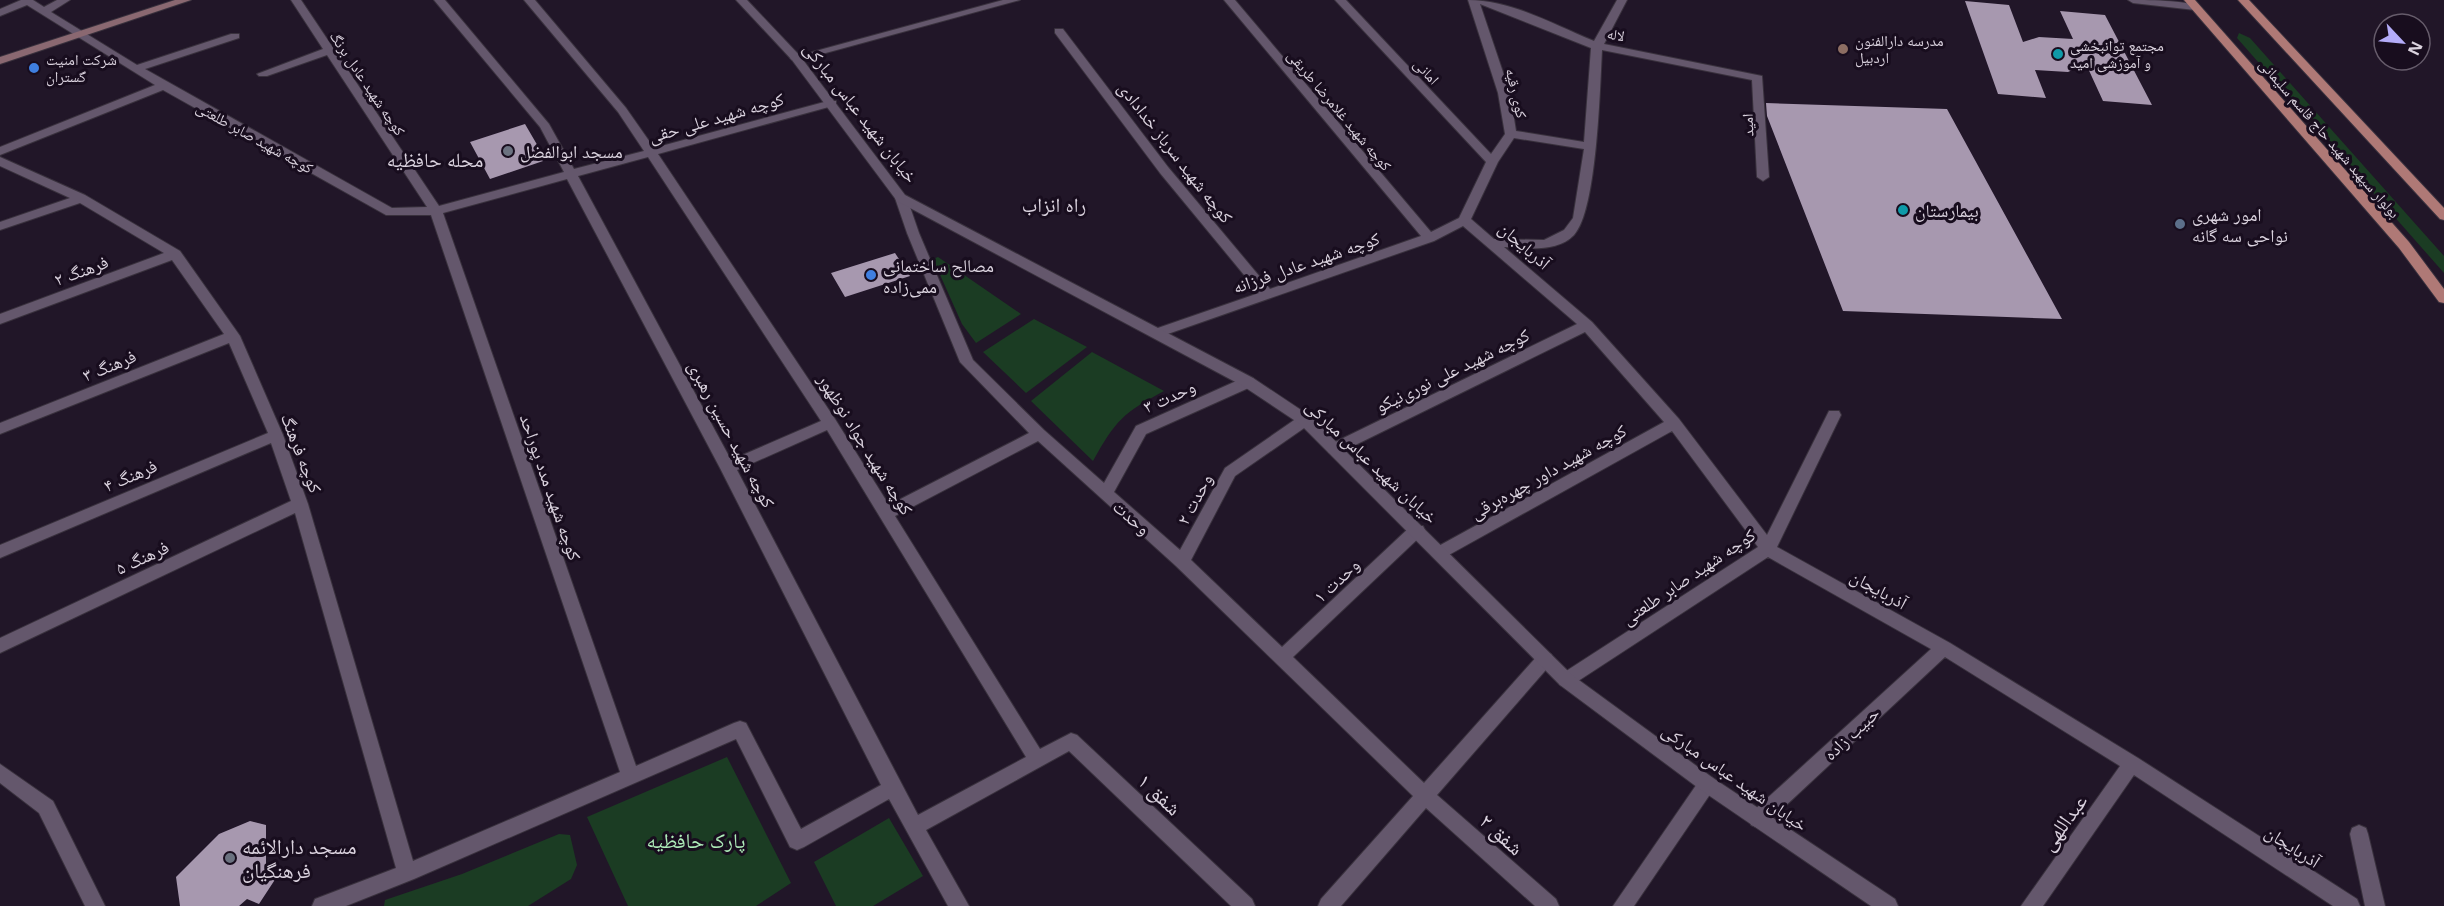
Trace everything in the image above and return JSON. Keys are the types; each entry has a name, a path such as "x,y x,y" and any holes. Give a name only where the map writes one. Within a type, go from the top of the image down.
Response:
{"main road":[{"path":"0,61 81,37 186,0"},
{"name":"بولوار سپهبد شهید حاج قاسم سلیمانی","path":"2243,0 2444,216"},
{"name":"بولوار سپهبد شهید حاج قاسم سلیمانی","path":"2192,3 2404,245 2444,299"}],"street":[{"path":"43,12 64,0"},
{"name":"کوچه شهید عادل برنگ","path":"296,0 436,212"},
{"name":"کوچه شهید حسین رهبری","path":"439,0 545,126 572,173 728,468 892,788 959,906"},
{"name":"کوچه شهید جواد نوظهور","path":"529,0 622,110 652,154 830,423 1038,761"},
{"name":"خیابان شهید عباس مبارکی","path":"741,0 796,58 902,198 1248,382 1305,420 1441,552 1566,680 1707,784 1888,906"},
{"path":"796,58 1015,0"},
{"name":"کوچه شهید غلامرضا طریقی","path":"1229,0 1429,238"},
{"name":"امانی","path":"1340,0 1492,162"},
{"name":"کوی رقیه","path":"1464,220 1492,162 1510,134 1504,93 1473,0"},
{"name":"لاله","path":"1478,0 1507,4 1597,46 1754,76"},
{"path":"1493,243 1546,244 1569,233 1579,218 1590,146 1597,46 1622,0"},
{"path":"2133,0 2192,3"},
{"name":"کوچه شهید صابر طلعتی","path":"0,13 28,1 81,37 164,86 390,213 436,212"},
{"name":"کوچه شهید سرباز خدادادی","path":"1059,31 1164,170 1268,295"},
{"path":"135,69 235,36"},
{"path":"263,74 328,51"},
{"name":"امید","path":"1754,76 1760,80 1763,177"},
{"path":"0,151 164,86"},
{"name":"کوچه شهید علی حقی","path":"436,212 832,103"},
{"path":"1510,134 1590,146"},
{"name":"کوچه فرهنگ","path":"0,161 81,198 175,254 233,336 276,435 300,504 407,873"},
{"path":"0,226 81,198"},
{"name":"وحدت","path":"902,198 913,233 967,362 1040,434 1182,561 1424,795"},
{"name":"کوچه شهید مدد پوراحد","path":"436,212 630,775"},
{"name":"کوچه شهید عادل فرزانه","path":"1157,333 1429,238 1464,220"},
{"name":"آذربایجان","path":"1464,220 1587,325 1674,423 1768,549 1944,648 2132,764 2350,906"},
{"name":"فرهنگ ۲","path":"0,320 175,254"},
{"name":"کوچه شهید علی نوری‌نیکو","path":"1334,449 1587,325"},
{"name":"فرهنگ ۳","path":"0,429 233,336"},
{"name":"وحدت ۳","path":"1105,494 1141,429 1248,382"},
{"name":"کوچه شهید صابر طلعتی","path":"1566,680 1768,549 1834,415"},
{"name":"وحدت ۲","path":"1182,561 1230,472 1305,420"},
{"path":"728,468 830,423"},
{"name":"کوچه شهید داور چهره‌برقی","path":"1441,552 1674,423"},
{"path":"887,513 1040,434"},
{"name":"فرهنگ ۴","path":"0,552 276,435"},
{"name":"فرهنگ ۵","path":"0,646 300,504"},
{"name":"وحدت ۱","path":"1281,658 1417,530"},
{"name":"حبیب زاده","path":"1758,819 1944,648"},
{"path":"1328,906 1545,659"},
{"path":"322,906 407,873 740,729 797,841 892,788"},
{"name":"شفق ۱","path":"1038,761 1071,741 1245,906"},
{"path":"914,827 1038,761"},
{"name":"عبداللهی","path":"2031,906 2132,764"},
{"path":"0,772 46,807 95,906"},
{"path":"1623,906 1707,784"},
{"name":"شفق ۲","path":"1424,795 1549,906"},
{"path":"2359,834 2375,906"}],"green space":[{"path":"2239,33 2250,38 2444,256 2444,273 2237,38"},
{"path":"938,257 1021,314 976,343 962,324 933,259"},
{"path":"1034,319 1087,347 1026,393 983,352"},
{"path":"1092,352 1164,391 1139,405 1122,419 1108,436 1093,461 1031,401"},
{"name":"پارک حافظیه","path":"727,757 791,883 756,906 628,906 587,817"},
{"path":"889,818 923,876 873,906 836,906 814,862"},
{"path":"559,834 570,835 577,865 571,879 528,906 384,906 385,900 462,874"}],"building":[{"name":"مجتمع توانبخشی و آموزشی امید","path":"1965,1 2009,5 2023,42 2039,37 2073,39 2060,11 2105,15 2152,105 2103,101 2086,64 2068,72 2035,70 2046,98 1998,94"},
{"name":"بیمارستان","path":"1766,103 1947,109 2062,319 1843,311 1767,116"},
{"name":"مسجد ابوالفضل","path":"525,124 546,160 490,179 470,142"},
{"name":"مصالح ساختمانی ممی‌زاده","path":"895,253 910,276 845,297 831,273"},
{"name":"مسجد دارالائمه فرهنگیان","path":"250,821 266,825 266,876 276,878 259,904 247,899 239,906 180,906 176,877 219,834"}],"place":[{"name":"مدرسه دارالفنون اردبیل","path":"1843,49"},
{"name":"مجتمع توانبخشی و آموزشی امید","path":"2058,54"},
{"name":"شرکت امنیت گستران","path":"34,68"},
{"name":"مسجد ابوالفضل","path":"508,151"},
{"name":"بیمارستان","path":"1903,210"},
{"name":"امور شهری نواحی سه گانه","path":"2180,224"},
{"name":"مصالح ساختمانی ممی‌زاده","path":"871,275"},
{"name":"مسجد دارالائمه فرهنگیان","path":"230,858"}],"district":[{"name":"محله حافظیه","path":"435,159"},
{"name":"راه انزاب","path":"1054,204"}]}
